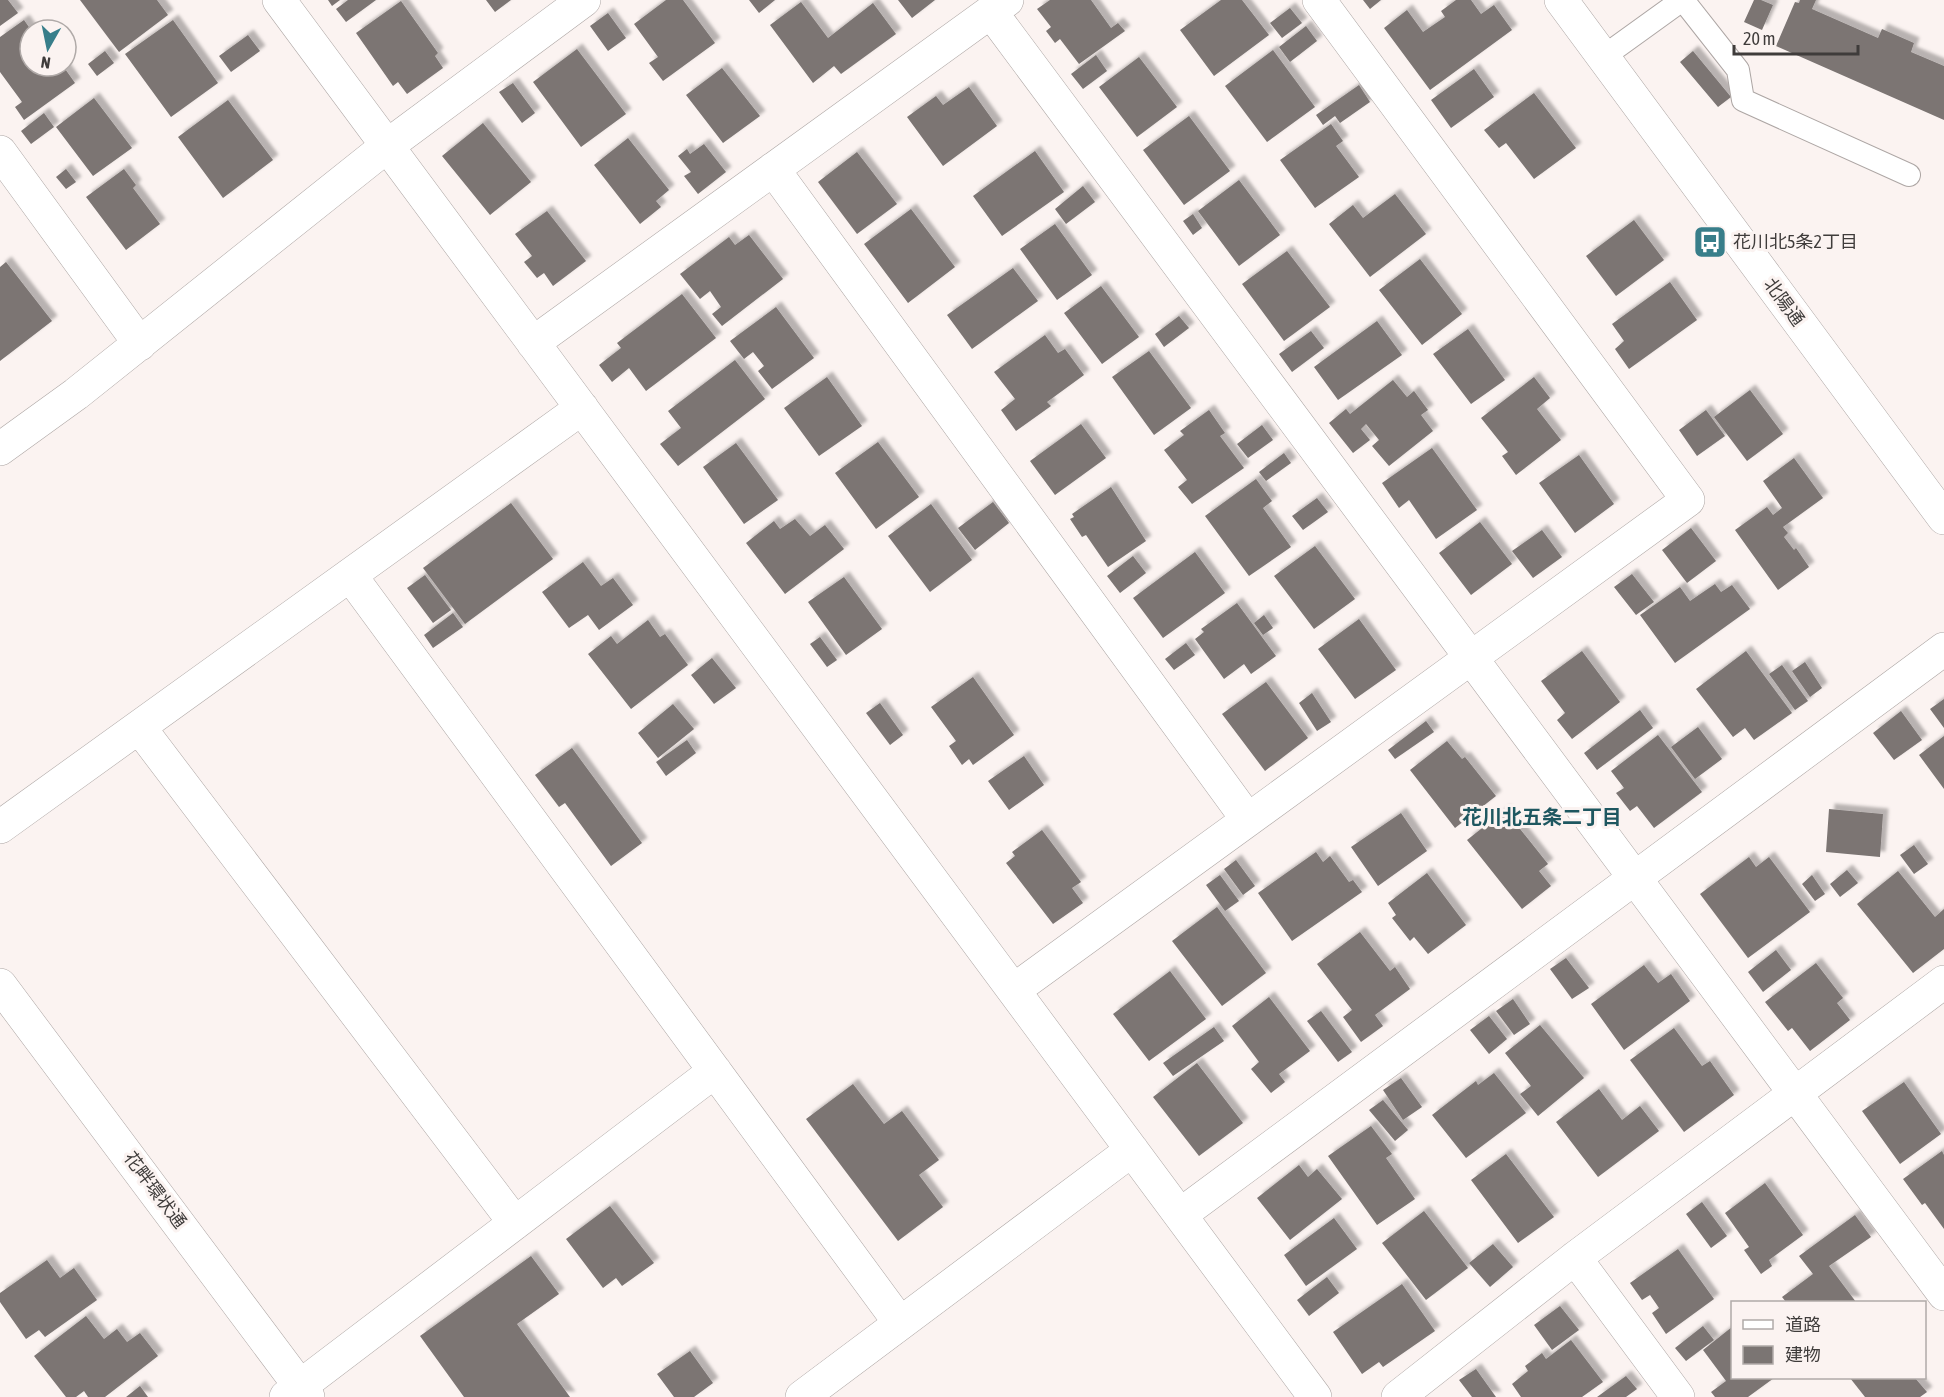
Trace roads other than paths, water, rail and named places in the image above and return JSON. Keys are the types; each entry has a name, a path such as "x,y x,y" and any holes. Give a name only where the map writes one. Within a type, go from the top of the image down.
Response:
{"street":[{"path":"279,0 1315,1397"},
{"path":"0,449 140,344 387,146 584,0"},
{"path":"1014,990 1688,500 1319,0"},
{"name":"北陽通","path":"1561,0 1944,518"},
{"path":"534,343 999,6 1471,659 1944,1294"},
{"path":"0,152 140,344"},
{"path":"773,170 1248,820"},
{"path":"0,827 582,408"},
{"path":"350,575 900,1323"},
{"path":"1180,1215 1944,649"},
{"path":"139,727 515,1223"},
{"path":"1398,1397 1575,1258 1944,982"},
{"name":"花畔環状通","path":"0,985 298,1394"},
{"path":"298,1394 515,1223 715,1071"},
{"path":"802,1397 1132,1150"},
{"path":"1575,1258 1678,1397"}],"lane":[{"path":"1603,57 1682,0 1738,70 1743,100 1909,175"}],"place":[{"name":"花川北5条2丁目","path":"1710,242"}],"district":[{"name":"花川北五条二丁目","path":"1542,817"}]}
